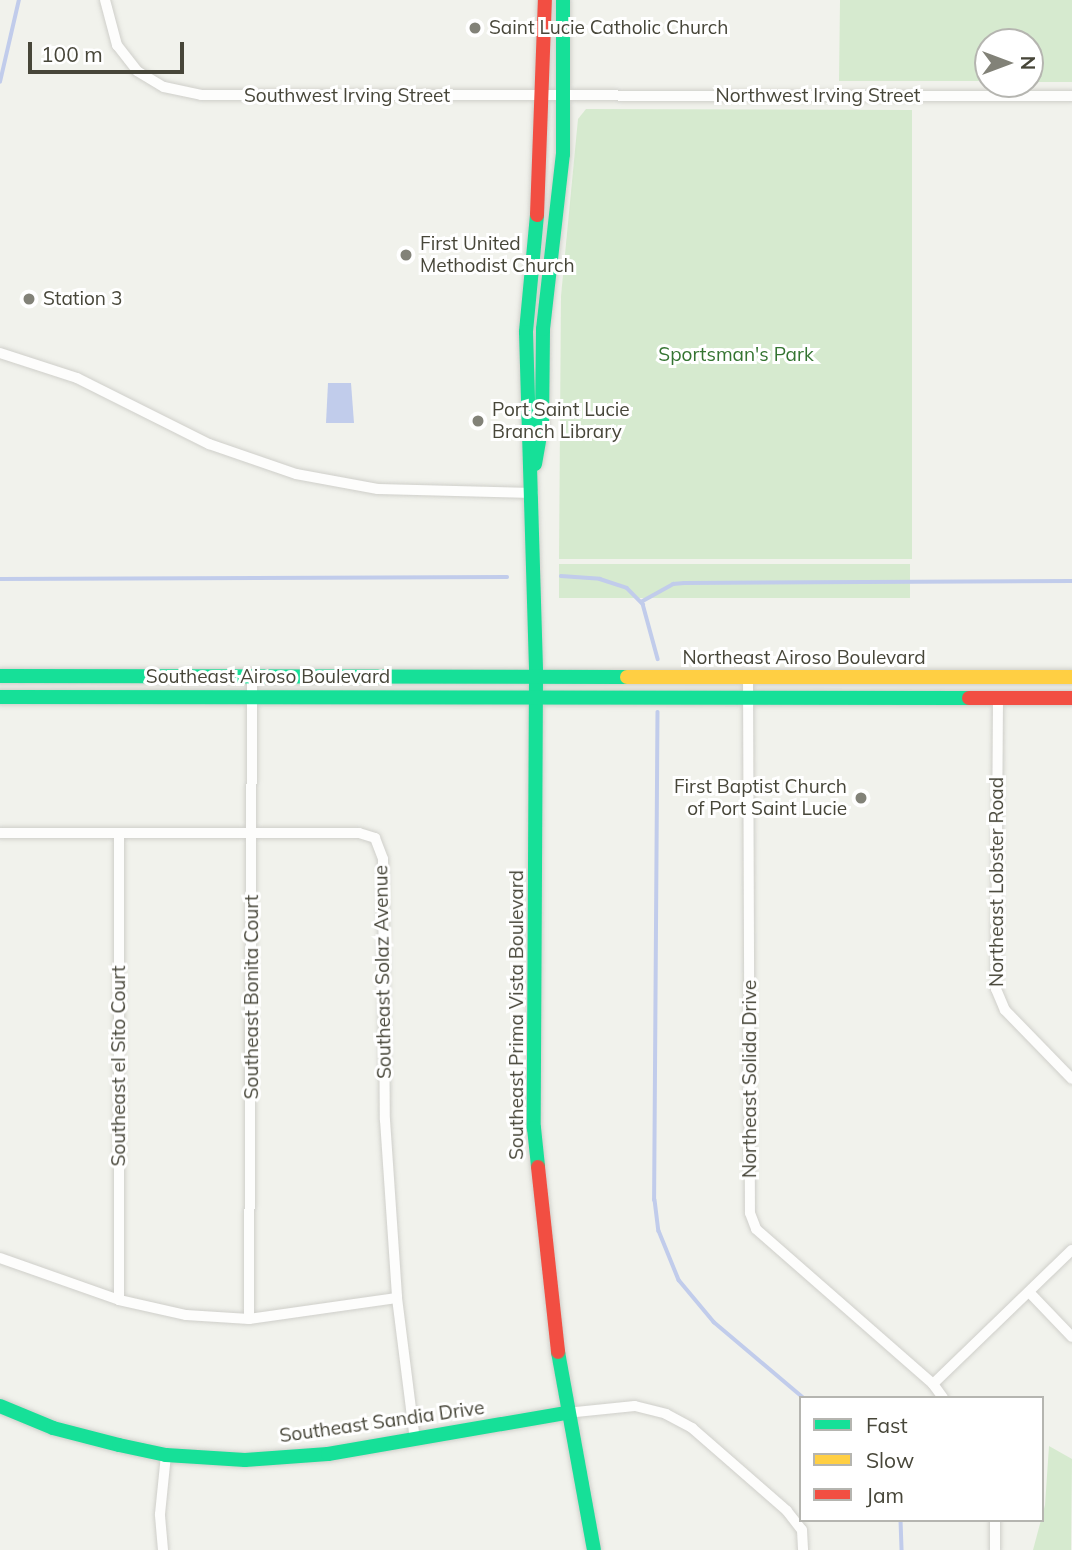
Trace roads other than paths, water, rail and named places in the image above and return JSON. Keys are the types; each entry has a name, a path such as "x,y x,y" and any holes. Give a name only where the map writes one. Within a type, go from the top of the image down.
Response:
{"main road":[{"path":"533,475 526,424 526,316 541,176 545,0"},
{"path":"533,475 542,426 544,329 563,154 563,0"},
{"name":"Southeast Prima Vista Boulevard","path":"533,475 536,676 534,1128 542,1239 566,1413 594,1550"},
{"name":"Southeast Airoso Boulevard","path":"0,676 536,676"},
{"path":"50,676 50,697"},
{"name":"Northeast Airoso Boulevard","path":"536,676 1072,677"},
{"name":"Southeast Airoso Boulevard","path":"0,697 536,695"},
{"name":"Northeast Airoso Boulevard","path":"536,695 1072,698"},
{"name":"Southeast Sandia Drive","path":"0,1406 53,1428 166,1455 245,1460 328,1454 566,1413"}],"street":[{"name":"Southwest Irving Street","path":"105,0 117,45 137,71 164,87 201,95 564,96"},
{"name":"Northwest Irving Street","path":"564,96 1072,96"},
{"path":"0,353 77,378 209,444 296,474 378,489 533,493"},
{"name":"Southeast Bonita Court","path":"249,1319 252,676"},
{"name":"Northeast Solida Drive","path":"748,677 750,1213 756,1228 933,1384 942,1396"},
{"name":"Northeast Lobster Road","path":"998,699 996,989 1005,1010 1070,1073"},
{"name":"Southeast Solaz Avenue","path":"0,833 359,833 374,838 383,859 385,1120 397,1298 415,1440"},
{"name":"Southeast el Sito Court","path":"118,833 119,1300"},
{"path":"933,1384 1072,1250"},
{"path":"0,1258 119,1300 186,1315 249,1319 397,1298"},
{"path":"1030,1292 1072,1337"},
{"path":"566,1413 635,1406 666,1414 692,1428 787,1511 802,1530 803,1550"},
{"path":"163,1550 160,1514 166,1455"},
{"path":"995,1522 995,1550"}],"water":[{"path":"328,383 351,383 354,423 326,423"}],"waterway":[{"path":"0,82 19,0"},
{"path":"561,576 600,579 627,588 643,604 658,659"},
{"path":"0,579 507,577"},
{"path":"641,602 673,584 684,583 1072,581"},
{"path":"658,712 655,1200 659,1231 679,1280 714,1322 802,1396"},
{"path":"901,1522 902,1550"}],"place":[{"name":"Saint Lucie Catholic Church","path":"475,28"},
{"name":"First United Methodist Church","path":"406,255"},
{"name":"Station 3","path":"29,299"},
{"name":"Port Saint Lucie Branch Library","path":"478,421"},
{"name":"First Baptist Church of Port Saint Lucie","path":"861,798"}],"park label":[{"name":"Sportsman's Park","path":"736,355"}]}
